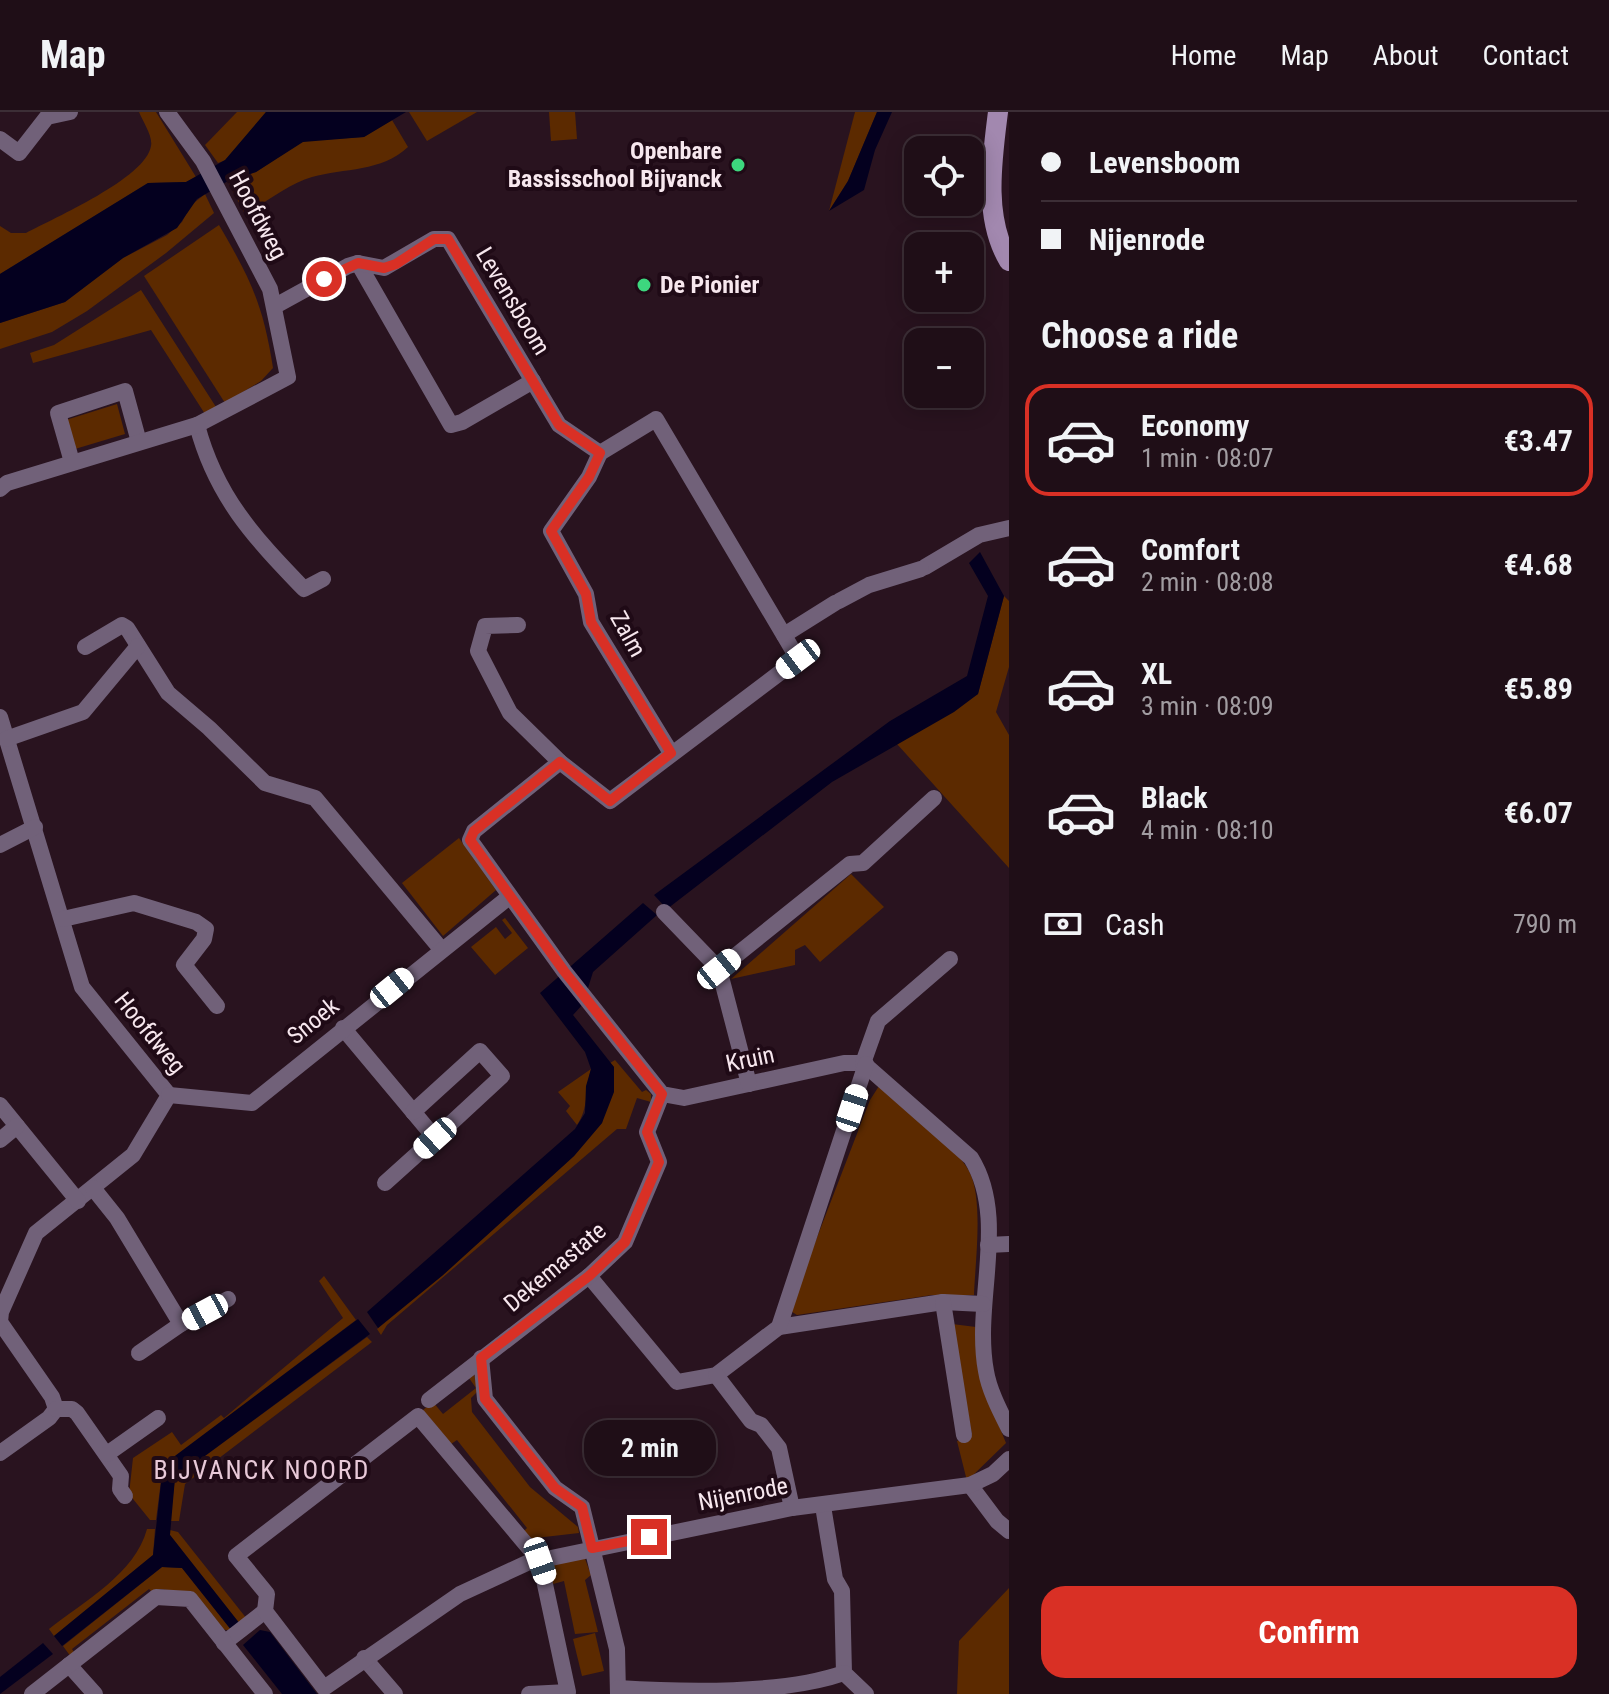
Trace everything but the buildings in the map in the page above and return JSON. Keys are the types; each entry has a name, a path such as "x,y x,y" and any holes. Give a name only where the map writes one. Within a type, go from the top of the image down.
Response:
{"street":[{"path":"0,139 19,153 47,117 70,112"},
{"name":"Hoofdweg","path":"0,489 72,462 197,425 288,377 277,305 203,161 167,112"},
{"path":"998,112 993,200 998,242 1009,261"},
{"name":"Levensboom","path":"277,305 358,263 384,268 434,239 448,239 559,425 600,453"},
{"path":"358,263 451,425 462,422 533,381"},
{"path":"72,462 58,413 125,391 139,442"},
{"path":"518,625 485,626 478,651 510,713 560,762 610,801 798,659 656,419 600,453"},
{"path":"197,425 208,465 252,535 304,589 323,579"},
{"name":"Zalm","path":"600,453 589,477 551,531 586,594 591,622 671,753"},
{"path":"784,635 869,585 923,568 979,535 1009,528"},
{"path":"85,647 122,625 168,693 265,783 315,798 441,949"},
{"path":"6,739 83,712 138,646"},
{"name":"Hoofdweg","path":"0,717 82,987 169,1095 133,1155 30,1242 1,1312 0,1322 52,1397 56,1409 74,1410 121,1476 120,1489 125,1496"},
{"path":"560,762 474,831 470,840 564,971 662,1094"},
{"path":"719,969 850,864 863,863 934,798"},
{"path":"0,845 35,827"},
{"name":"Snoek","path":"169,1095 252,1103 509,897"},
{"path":"63,919 134,903 196,922 206,929 204,939 184,965 217,1006"},
{"path":"664,912 719,969 749,1084"},
{"path":"779,1327 878,1021 950,959"},
{"path":"343,1028 435,1138"},
{"path":"385,1183 502,1076 480,1051 413,1112"},
{"name":"Kruin","path":"662,1094 684,1098 844,1063 864,1064"},
{"path":"864,1064 971,1158 987,1188 988,1245 983,1304 986,1371 1009,1429"},
{"name":"Dekemastate","path":"429,1400 589,1276 625,1242 659,1162 647,1132 662,1094"},
{"path":"0,1105 78,1201"},
{"path":"0,1140 17,1126"},
{"path":"93,1188 117,1218 181,1324"},
{"path":"988,1245 1009,1244"},
{"path":"589,1276 677,1382 716,1375 779,1327 943,1302 983,1304"},
{"path":"139,1353 181,1324 228,1299"},
{"path":"943,1302 964,1435"},
{"path":"481,1358 485,1399 555,1488 582,1507 617,1649 618,1691 695,1693 824,1689 844,1673"},
{"path":"716,1375 751,1421 761,1425 779,1448 792,1508"},
{"path":"0,1453 49,1418 56,1409"},
{"path":"230,1639 265,1611 267,1594 236,1556 418,1416 540,1561 568,1692 529,1694"},
{"path":"107,1454 158,1418"},
{"name":"Nijenrode","path":"265,1611 324,1688 460,1594 527,1563 792,1508 970,1485 993,1474 1009,1459"},
{"path":"970,1485 997,1521 1009,1531"},
{"path":"823,1506 835,1579 842,1591 844,1673 866,1694"},
{"path":"32,1694 161,1594 190,1599 230,1639 265,1694"},
{"path":"364,1658 395,1694"},
{"path":"69,1665 95,1694"}],"shaded area":[{"path":"139,112 156,112 196,177 186,182 148,183 0,274 0,226 11,233 26,233 117,184 145,158 151,142"},
{"path":"237,112 266,112 226,160 218,163 205,145"},
{"path":"409,112 477,112 427,141"},
{"path":"549,112 575,112 577,139 551,141"},
{"path":"855,112 877,112 848,181 829,211"},
{"path":"392,120 408,147 387,161 303,180 245,214 228,182 256,172 303,141 364,137"},
{"path":"205,194 214,213 166,253 87,311 52,332 0,349 0,323 65,302 123,258 167,235 182,222 190,206"},
{"path":"219,225 254,293 265,326 273,368 261,381 225,403 144,276"},
{"path":"141,290 216,407 205,414 151,330 33,363 30,353 54,345"},
{"path":"117,404 125,434 75,449 66,420"},
{"path":"1004,596 1009,601 1009,667 996,712 1009,735 1009,868 897,744 978,694"},
{"path":"459,838 496,890 443,936 402,883"},
{"path":"851,874 884,907 820,962 805,945 795,950 795,965 731,979"},
{"path":"505,918 528,948 495,975 471,947 496,927 505,939 512,933 502,920"},
{"path":"615,1060 642,1092 646,1090 651,1094 651,1102 637,1098 626,1129 617,1129 387,1325 381,1335 377,1329 443,1275 574,1156 602,1123 614,1067 610,1063"},
{"path":"591,1069 585,1105 577,1125 566,1111 570,1106 558,1092"},
{"path":"879,1086 952,1148 969,1171 974,1183 977,1214 974,1295 932,1295 797,1315 789,1310 870,1100"},
{"path":"324,1276 356,1320 163,1465 156,1520 150,1520 129,1494 133,1458 172,1432 181,1445 221,1415 224,1418 343,1318 319,1281"},
{"path":"952,1324 976,1327 988,1399 1006,1443 967,1481 957,1441 972,1435"},
{"path":"367,1337 372,1342 185,1484 179,1521 170,1521 175,1478"},
{"path":"474,1374 478,1391 471,1398 472,1412 530,1487 578,1527 579,1533 527,1539 522,1533 527,1528 457,1440 451,1444 423,1410 433,1402 443,1414 476,1388 469,1378"},
{"path":"147,1529 155,1529 153,1555 54,1636 49,1629 107,1585 132,1560"},
{"path":"170,1530 178,1532 247,1619 240,1624 170,1535"},
{"path":"584,1556 591,1575 585,1580 598,1632 575,1634 564,1581 553,1584 550,1568 553,1562"},
{"path":"162,1567 182,1568 232,1631 221,1629 190,1593 160,1589 153,1593 149,1589 72,1649 75,1654 71,1657 63,1646"},
{"path":"1009,1588 1009,1694 957,1694 959,1641"},
{"path":"595,1633 604,1671 582,1676 573,1639"}],"water":[{"path":"266,112 406,112 364,137 303,142 256,172 228,181 197,199 177,228 123,258 65,302 0,323 0,274 148,183 186,182 225,160"},
{"path":"877,112 892,112 875,150 864,190 829,211 848,181"},
{"path":"980,552 1004,596 978,694 954,712 832,782 667,909 654,895 890,721 967,676 988,596 969,563"},
{"path":"643,903 657,915 593,972 583,1004 573,1015 614,1067 614,1092 602,1123 574,1156 443,1275 378,1328 367,1312 575,1129 585,1113 586,1086 591,1069 585,1052 540,993"},
{"path":"358,1319 370,1334 175,1478 170,1535 240,1624 232,1631 182,1568 162,1567 62,1646 54,1636 153,1555 163,1465"},
{"path":"260,1630 270,1632 317,1694 282,1694 243,1645"},
{"path":"43,1643 53,1654 0,1694 0,1677"}],"place":[{"name":"Openbare Bassisschool Bijvanck","path":"738,165"},
{"name":"De Pionier","path":"644,285"}],"district":[{"name":"BIJVANCK NOORD","path":"262,1470"}],"route":[{"path":"324,279 358,263 384,268 396,264 434,239 448,239 559,425 600,453 589,477 551,531 586,594 591,622 671,753 610,801 560,762 474,831 470,840 564,971 662,1094 647,1132 659,1162 625,1242 589,1276 481,1358 485,1399 555,1488 582,1507 592,1548 649,1537"}]}
